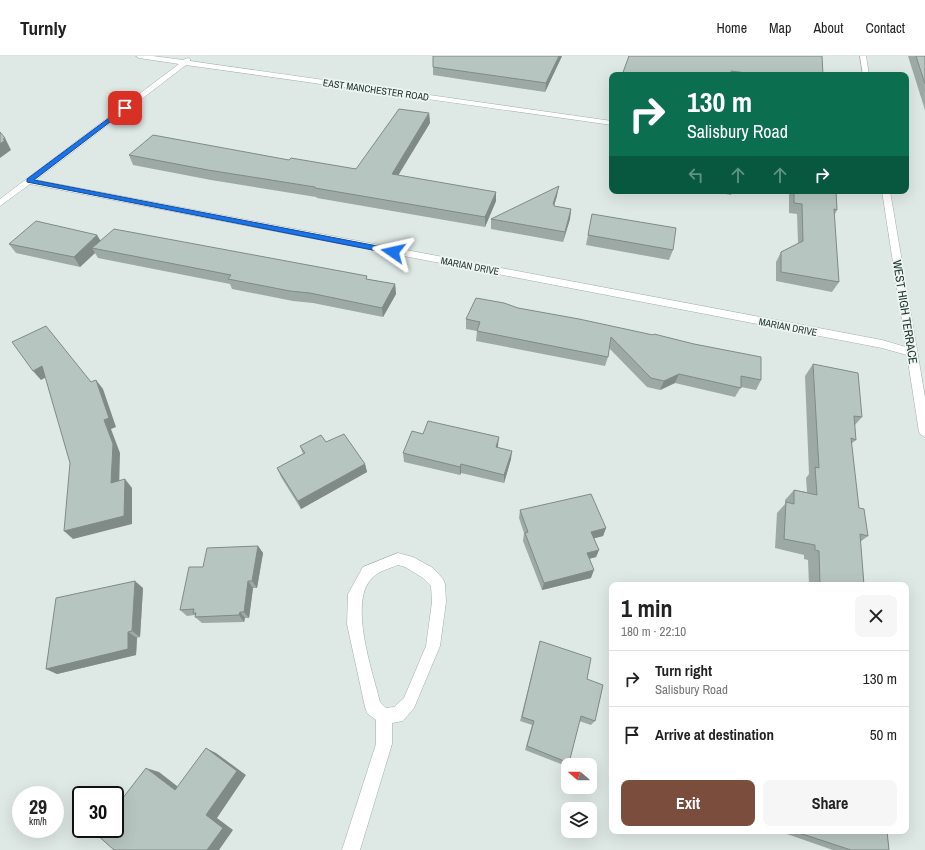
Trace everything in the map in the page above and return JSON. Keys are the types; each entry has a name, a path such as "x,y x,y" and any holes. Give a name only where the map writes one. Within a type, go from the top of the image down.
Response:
{"street":[{"name":"EAST MANCHESTER ROAD","path":"139,56 609,123"},
{"path":"0,203 193,56"},
{"path":"863,56 866,72"},
{"name":"MARIAN DRIVE","path":"29,181 882,344 912,352"},
{"name":"WEST HIGH TERRACE","path":"886,194 925,432"},
{"path":"398,558 408,561 428,573 438,584 439,602 433,646 409,703 397,715 384,716 373,707 354,624 355,594 368,572 398,558"},
{"path":"351,850 384,744 384,716"}],"building":[{"path":"433,56 559,56 546,83 433,67"},
{"path":"629,56 822,56 823,72 731,71 623,72"},
{"path":"916,56 925,56 925,84"},
{"path":"399,109 429,113 392,174 496,192 485,217 208,170 129,155 153,135 289,160 291,158 356,169"},
{"path":"0,132 5,140 0,144"},
{"path":"559,186 553,204 554,206 571,209 565,232 491,219"},
{"path":"794,194 836,194 837,210 834,209 839,282 781,272 781,252 803,241 802,204 794,203"},
{"path":"592,214 676,228 673,250 588,235"},
{"path":"36,221 97,235 74,257 9,244"},
{"path":"114,229 367,276 366,279 395,284 382,308 310,293 290,291 228,279 231,275 92,248"},
{"path":"476,298 504,303 518,308 654,334 694,344 761,357 761,380 741,376 741,388 679,374 664,381 651,378 611,337 608,357 477,331 480,322 466,319"},
{"path":"46,326 91,382 96,380 109,418 104,420 113,444 111,483 125,479 124,516 64,531 70,463 42,366 33,371 12,342"},
{"path":"813,364 858,373 862,417 854,416 856,440 851,438 859,508 864,509 868,536 860,534 864,582 820,582 819,551 815,550 815,545 784,539 786,502 794,504 794,490 817,495 815,467 819,468"},
{"path":"428,421 499,437 496,447 512,451 504,475 461,464 460,467 403,453 412,431 423,434"},
{"path":"344,434 365,464 298,501 277,468 305,453 300,446 321,435 326,442"},
{"path":"591,494 606,528 591,532 599,550 587,553 594,570 544,583 525,533 528,532 520,510"},
{"path":"258,546 252,581 248,581 244,612 240,612 239,615 195,617 196,613 193,613 194,609 180,610 189,567 203,567 207,548"},
{"path":"135,581 132,631 128,632 128,649 46,669 56,598"},
{"path":"540,641 591,658 587,679 603,685 595,721 581,716 570,758 561,758 561,760 527,746 534,721 522,717"},
{"path":"206,748 237,771 206,815 223,828 207,850 114,850 101,838 124,838 124,796 146,768 175,790"},
{"path":"802,834 887,834 889,850 851,850"}],"route":[{"path":"125,108 29,181 393,252"}]}
